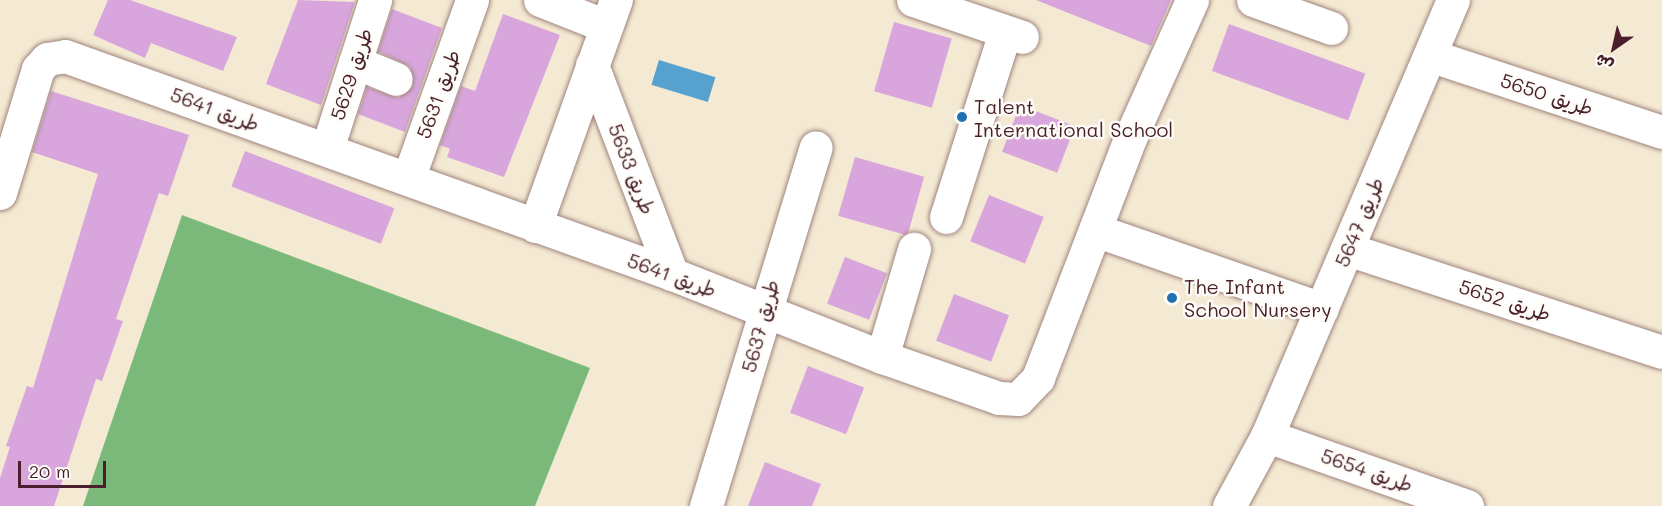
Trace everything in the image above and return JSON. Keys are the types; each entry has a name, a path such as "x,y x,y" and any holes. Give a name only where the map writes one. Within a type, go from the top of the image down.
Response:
{"street":[{"name":"طريق 5629","path":"327,149 375,0"},
{"path":"535,226 611,13 540,0"},
{"path":"912,0 1013,35 946,217"},
{"name":"طريق 5641","path":"0,193 32,83 47,58 86,61 672,274 882,357 999,398 1027,394 1192,0"},
{"path":"1254,0 1331,28"},
{"name":"طريق 5647","path":"1229,506 1267,436 1432,56 1453,0"},
{"name":"طريق 5631","path":"408,179 462,3"},
{"name":"طريق 5650","path":"1432,56 1662,132"},
{"path":"355,62 396,79"},
{"name":"طريق 5633","path":"592,65 672,274"},
{"name":"طريق 5637","path":"706,506 762,309 816,147"},
{"path":"1095,230 1322,309"},
{"path":"882,357 914,249"},
{"name":"طريق 5652","path":"1347,249 1662,352"},
{"name":"طريق 5654","path":"1267,436 1467,506"}],"green space":[{"path":"182,215 590,368 535,506 83,506"}],"water":[{"path":"659,60 715,77 708,102 651,85"}],"building":[{"path":"108,0 130,0 237,37 223,71 151,43 145,58 93,35"},
{"path":"298,0 355,2 321,105 266,84"},
{"path":"1036,0 1171,0 1151,46"},
{"path":"392,9 442,28 405,132 358,114 367,87 398,98 413,86 410,67 378,51"},
{"path":"503,14 560,35 504,177 447,157 450,149 440,145 461,86 475,91"},
{"path":"894,22 952,39 932,108 874,91"},
{"path":"1229,24 1365,74 1348,121 1212,71"},
{"path":"51,91 189,135 168,196 159,193 116,319 123,321 102,381 96,379 54,506 0,506 0,478 10,447 6,446 27,386 33,388 98,174 32,152"},
{"path":"1020,105 1075,126 1057,173 1002,152"},
{"path":"245,151 394,208 381,244 231,186"},
{"path":"855,157 924,177 907,235 838,216"},
{"path":"989,195 1044,217 1025,263 970,241"},
{"path":"845,257 887,273 869,320 827,304"},
{"path":"954,294 1009,315 991,362 936,341"},
{"path":"808,366 864,388 846,434 790,413"},
{"path":"765,462 821,484 812,506 748,506"}],"place":[{"name":"Talent International School","path":"962,117"},
{"name":"The Infant School Nursery","path":"1172,298"}]}
